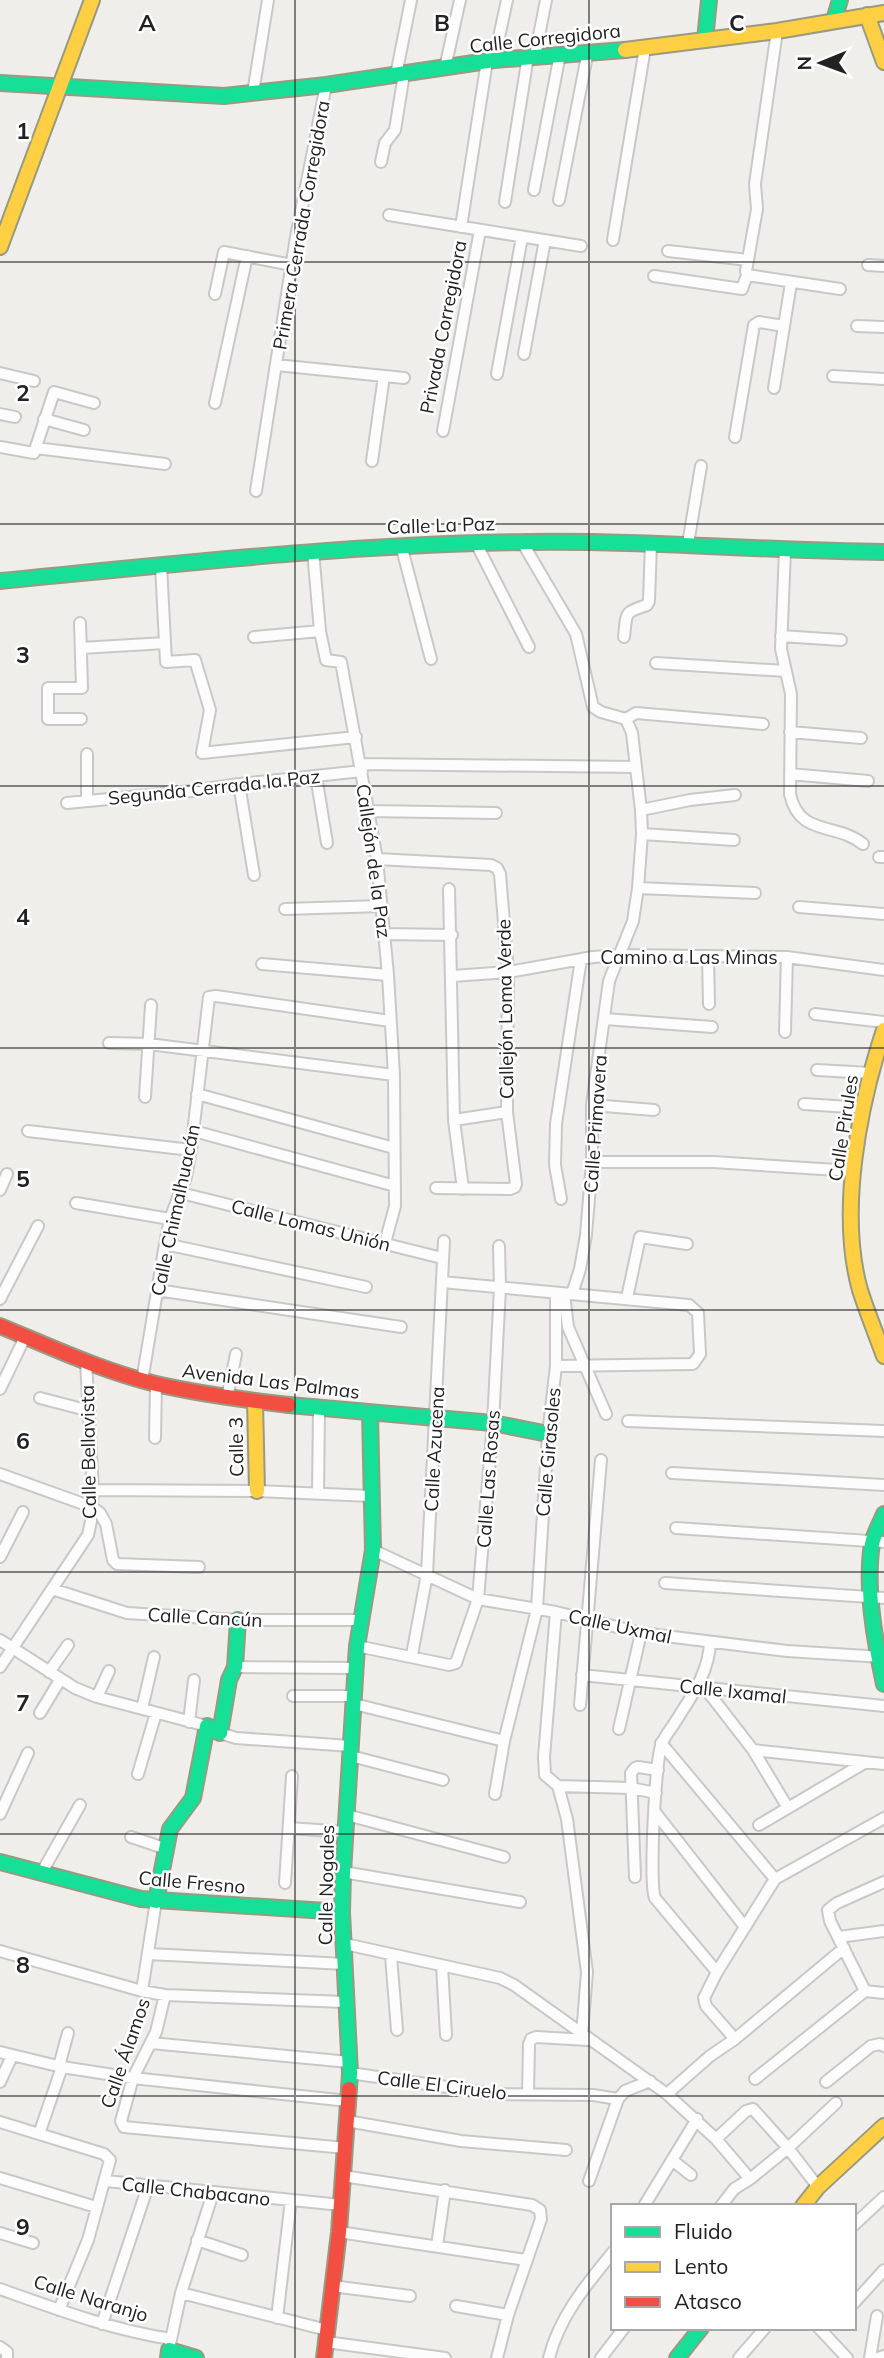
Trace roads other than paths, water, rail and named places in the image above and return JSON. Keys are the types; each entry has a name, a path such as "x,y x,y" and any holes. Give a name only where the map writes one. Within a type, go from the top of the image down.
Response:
{"main road":[{"path":"0,247 92,0"},
{"path":"705,40 709,0"},
{"path":"834,20 840,0"},
{"name":"Calle Corregidora","path":"0,83 224,96 326,85 531,56 645,48 777,31 884,13"},
{"path":"867,15 884,61"},
{"name":"Calle La Paz","path":"0,584 161,565 401,545 652,543 884,552"},
{"name":"Calle Pirules","path":"884,1030 870,1073 853,1171 852,1244 860,1289 884,1356"},
{"name":"Avenida Las Palmas","path":"0,1325 25,1337 149,1383 227,1398 319,1409 493,1423 548,1434"},
{"name":"Calle 3","path":"255,1401 257,1492"},
{"name":"Calle Nogales","path":"324,2358 339,2232 348,2101 343,1872 357,1646 373,1550 370,1413"},
{"path":"884,1514 878,1542 878,1598 884,1684"},
{"name":"Calle Álamos","path":"156,1901 170,1829 193,1798 235,1667 239,1620"},
{"name":"Calle Fresno","path":"0,1862 156,1901 342,1912"},
{"path":"805,2204 818,2187 884,2126"},
{"path":"677,2358 699,2330"},
{"name":"Calle Naranjo","path":"169,2349 197,2358"}],"street":[{"path":"253,93 268,0"},
{"path":"381,162 385,143 395,130 411,0"},
{"path":"445,68 460,0"},
{"path":"461,227 490,61 507,0"},
{"path":"505,202 531,56 546,0"},
{"path":"654,276 742,289 747,275 757,209 755,184 777,31"},
{"path":"613,240 645,48"},
{"path":"559,200 588,51"},
{"path":"534,190 559,54"},
{"name":"Primera Cerrada Corregidora","path":"257,491 292,265 326,85"},
{"path":"389,215 581,246"},
{"name":"Privada Corregidora","path":"443,431 480,230"},
{"path":"497,374 522,237"},
{"path":"524,354 545,240"},
{"path":"668,251 748,260"},
{"path":"215,294 223,252 292,265"},
{"path":"215,403 247,256"},
{"path":"868,265 884,266"},
{"path":"747,275 840,289"},
{"path":"774,388 791,283"},
{"path":"735,437 754,325 759,322 784,326"},
{"path":"856,326 884,327"},
{"name":"Primera Cerrada Corregidora","path":"276,365 404,378"},
{"path":"0,373 34,381"},
{"path":"372,461 384,376"},
{"path":"833,376 884,379"},
{"path":"0,447 34,453 54,392 94,403"},
{"path":"0,414 15,417"},
{"path":"44,419 84,430"},
{"path":"36,448 165,464"},
{"path":"688,544 701,466"},
{"path":"522,542 576,634 593,707 626,719 636,713 763,724"},
{"path":"476,543 529,647"},
{"path":"624,637 627,614 632,608 642,607 649,601 652,543"},
{"path":"401,545 431,659"},
{"path":"785,550 780,649 791,694 790,794 793,807 799,817 829,830 853,835 863,844"},
{"name":"Callejón de la Paz","path":"313,551 320,631 326,660 341,662 369,811 382,906 394,1075 395,1186 395,1206 385,1243"},
{"path":"161,565 166,662 195,660 211,710 202,752 356,737"},
{"path":"80,623 82,688 48,688 48,719 81,719"},
{"path":"254,637 320,631"},
{"path":"781,636 841,640"},
{"path":"81,648 165,643"},
{"path":"656,663 786,671"},
{"name":"Calle Primavera","path":"564,1294 580,1269 586,1235 592,1162 592,1105 609,981 614,956 633,921 638,888 641,810 632,733 626,719"},
{"path":"790,732 861,738"},
{"path":"86,801 87,754"},
{"name":"Segunda Cerrada la Paz","path":"67,803 192,792 361,768 636,766"},
{"path":"790,774 868,781"},
{"path":"316,776 327,843"},
{"path":"239,784 254,875"},
{"path":"641,810 690,800 735,795"},
{"path":"369,811 496,813"},
{"path":"642,834 734,840"},
{"name":"Callejón Loma Verde","path":"377,859 491,865 497,868 508,972 507,1112 515,1187 463,1189"},
{"path":"638,888 755,893"},
{"path":"436,1188 463,1189 454,1120 453,976 449,889"},
{"path":"285,909 382,906"},
{"path":"799,907 884,914"},
{"path":"384,934 452,935"},
{"name":"Camino a Las Minas","path":"453,976 508,972 593,957 614,956 788,957 884,971"},
{"path":"708,956 709,1004"},
{"path":"785,1032 788,957"},
{"path":"561,1199 555,1165 556,1124 581,959"},
{"path":"262,964 388,975"},
{"name":"Calle Chimalhuacán","path":"155,1438 149,1383 157,1290 170,1219 181,1193 191,1150 209,997 390,1020"},
{"path":"145,1097 151,1005"},
{"path":"815,1014 884,1022"},
{"path":"605,1018 712,1027"},
{"path":"108,1044 149,1044 394,1075"},
{"path":"817,1070 870,1073"},
{"path":"197,1094 394,1148"},
{"path":"804,1104 864,1108"},
{"path":"592,1105 654,1110"},
{"path":"454,1120 507,1112"},
{"path":"28,1131 191,1150"},
{"path":"194,1131 395,1186"},
{"path":"592,1162 713,1162 853,1171"},
{"path":"0,1190 7,1174"},
{"name":"Calle Lomas Unión","path":"181,1193 442,1258"},
{"path":"76,1203 170,1219"},
{"path":"0,1299 38,1226"},
{"path":"627,1298 640,1237 687,1244"},
{"name":"Calle Azucena","path":"412,1656 427,1574 444,1241"},
{"path":"164,1244 366,1287"},
{"name":"Calle Las Rosas","path":"412,1656 454,1665 478,1599 493,1423 500,1288 499,1246"},
{"path":"442,1282 689,1305 696,1310 699,1318 700,1354 690,1365 556,1366"},
{"path":"157,1290 401,1327"},
{"path":"564,1294 568,1327 606,1414"},
{"name":"Calle Girasoles","path":"495,1794 503,1741 537,1609 548,1434 564,1294"},
{"path":"0,1389 25,1337"},
{"path":"227,1398 236,1354"},
{"name":"Calle Bellavista","path":"13,1647 88,1535 93,1490 86,1360"},
{"path":"40,1398 90,1411"},
{"path":"318,1494 319,1409"},
{"path":"628,1421 884,1431"},
{"path":"580,1705 601,1460"},
{"path":"672,1473 884,1485"},
{"path":"0,1474 92,1507 103,1518 114,1562 121,1565 200,1567"},
{"path":"93,1490 371,1496"},
{"path":"0,1558 23,1512"},
{"path":"676,1528 878,1542"},
{"name":"Calle Uxmal","path":"373,1550 478,1599 556,1612 641,1633 787,1651 881,1657"},
{"path":"665,1583 878,1598"},
{"name":"Calle Cancún","path":"52,1590 127,1613 239,1620 360,1620"},
{"path":"556,1612 544,1757 545,1775 558,1786 567,1819 587,1972 586,2037"},
{"path":"619,1729 641,1633"},
{"path":"0,1640 60,1680 97,1697 236,1738 351,1751 443,1780"},
{"path":"710,1642 709,1661 701,1688 662,1744 656,1793 652,1892 716,1972"},
{"path":"49,1672 68,1645"},
{"path":"357,1646 412,1656"},
{"path":"0,1667 13,1647"},
{"path":"142,1709 154,1657"},
{"path":"235,1667 356,1668"},
{"path":"97,1697 108,1671"},
{"name":"Calle Ixamal","path":"582,1675 884,1706"},
{"path":"189,1722 194,1679"},
{"path":"40,1713 60,1680"},
{"path":"701,1688 753,1750 788,1808"},
{"path":"293,1696 354,1700 503,1741"},
{"path":"138,1774 156,1713"},
{"path":"662,1744 775,1879"},
{"path":"753,1750 884,1764"},
{"path":"0,1814 28,1753"},
{"path":"760,1825 866,1762"},
{"path":"635,1877 631,1773 635,1768 658,1770"},
{"path":"285,1882 292,1776"},
{"path":"558,1786 631,1788 656,1793"},
{"path":"42,1872 80,1805"},
{"path":"655,1812 745,1927"},
{"path":"347,1815 504,1857"},
{"path":"735,2039 704,2003 704,1998 716,1972 775,1879 884,1818"},
{"path":"289,1828 345,1832"},
{"path":"131,1837 167,1849"},
{"path":"343,1872 520,1902"},
{"path":"865,1991 828,1916 828,1910 884,1881"},
{"name":"Calle Álamos","path":"142,1991 156,1901"},
{"path":"667,2094 710,2056 735,2039 841,1943 884,1931"},
{"path":"345,1944 500,1978 514,1985 667,2094 697,2119 750,2179"},
{"path":"0,1951 165,1995 345,2002"},
{"path":"149,1954 345,1964"},
{"path":"391,1956 397,2030"},
{"path":"442,1966 446,2035"},
{"path":"755,2079 865,1991 884,1993"},
{"name":"Calle Álamos","path":"165,1995 156,2032 133,2078 122,2124 127,2128 345,2148"},
{"path":"39,2134 68,2033"},
{"path":"528,2094 531,2039 586,2037"},
{"name":"Calle El Ciruelo","path":"151,2043 349,2067 495,2094 593,2095 618,2099"},
{"path":"826,2082 871,2046 884,2046"},
{"path":"0,2052 60,2066 133,2078 348,2101"},
{"path":"0,2082 12,2056"},
{"path":"589,2181 618,2099 625,2091 650,2081"},
{"path":"722,2204 734,2189 788,2148 836,2103"},
{"path":"716,2139 751,2108 788,2148 818,2187"},
{"path":"645,2204 697,2119"},
{"path":"347,2121 461,2141 566,2150"},
{"name":"Calle Chabacano","path":"0,2122 107,2155 110,2164 106,2181 341,2205"},
{"path":"672,2160 691,2175"},
{"path":"343,2176 532,2205 540,2210 541,2220 496,2358"},
{"path":"0,2178 96,2207"},
{"path":"59,2310 88,2240 106,2181"},
{"path":"102,2324 148,2186"},
{"path":"437,2246 445,2190"},
{"path":"169,2349 181,2293 213,2193"},
{"path":"856,2223 884,2197"},
{"path":"277,2318 290,2200"},
{"path":"0,2232 33,2243"},
{"path":"339,2232 526,2260"},
{"path":"197,2240 242,2255"},
{"path":"549,2358 555,2334 581,2292 611,2255"},
{"path":"603,2265 611,2271"},
{"path":"856,2301 884,2270"},
{"path":"332,2286 410,2296"},
{"name":"Calle Naranjo","path":"0,2289 141,2335 169,2349"},
{"path":"181,2293 277,2318 326,2336 445,2358"},
{"path":"456,2306 508,2315"},
{"path":"870,2358 877,2316"},
{"path":"601,2358 622,2330"},
{"path":"739,2358 763,2330"},
{"path":"825,2331 846,2358"},
{"path":"878,2358 884,2357"}]}
